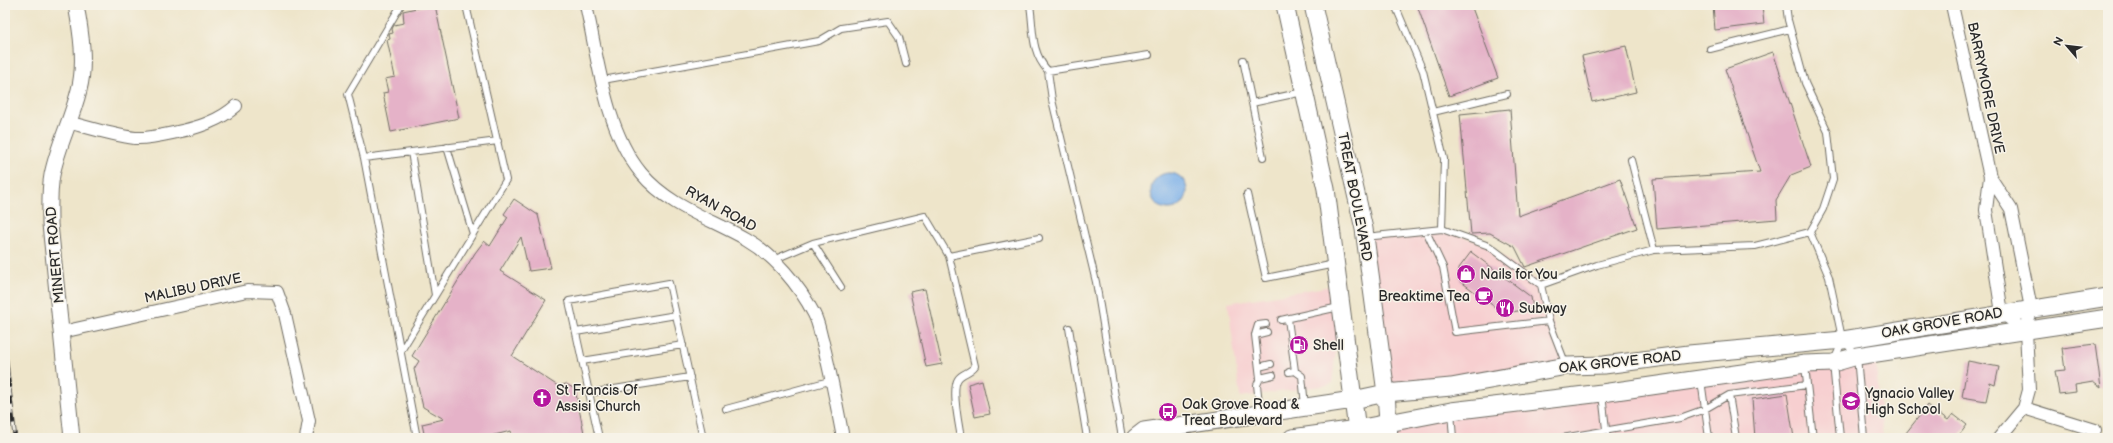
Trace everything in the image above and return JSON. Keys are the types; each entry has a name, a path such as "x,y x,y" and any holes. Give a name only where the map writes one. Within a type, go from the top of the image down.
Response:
{"main road":[{"name":"TREAT BOULEVARD","path":"1285,5 1326,189 1357,433"},
{"name":"TREAT BOULEVARD","path":"1313,5 1365,237 1386,393 1388,430"},
{"name":"OAK GROVE ROAD","path":"1135,438 1144,431 1353,400 1386,393 1451,387 1567,366 1604,365 1689,354 1843,340 2031,308 2108,297"},
{"name":"OAK GROVE ROAD","path":"1292,438 1388,430 1451,411 1602,394 1805,364 1833,363 1857,356 2108,318"}],"street":[{"name":"MINERT ROAD","path":"72,438 50,224 50,198 52,174 68,122 80,90 83,63 81,28 76,5"},
{"name":"RYAN ROAD","path":"586,5 610,115 624,146 641,174 660,192 688,210 747,239 773,260 796,286 815,315 833,380 843,438"},
{"name":"BARRYMORE DRIVE","path":"1952,5 1990,177 1986,210 2002,313"},
{"path":"68,122 136,138 155,136 208,123 224,116 236,106"},
{"name":"BARRYMORE DRIVE","path":"1990,177 2011,209 2031,308 2026,331 2029,390 2024,408"},
{"name":"MALIBU DRIVE","path":"62,332 247,291 277,292 285,314 309,421 306,438"},
{"path":"2002,313 2026,331"},
{"path":"1999,438 2024,408 2095,430"}],"lane":[{"path":"401,5 348,94 364,158 417,438"},
{"path":"401,351 506,180 466,5"},
{"path":"1030,5 1033,45 1038,59 1048,71 1052,100 1096,282 1122,438"},
{"path":"1395,5 1423,71 1444,159 1442,229"},
{"path":"1541,285 1597,265 1654,250 1755,246 1810,232 1823,209 1833,179 1828,132 1805,83 1790,29 1786,5"},
{"path":"603,80 819,41 841,28 888,21 899,37 906,64"},
{"path":"1710,49 1790,29"},
{"path":"1048,71 1149,55"},
{"path":"1243,60 1263,157"},
{"path":"1252,103 1305,92"},
{"path":"1433,112 1507,94"},
{"path":"364,158 498,141"},
{"path":"447,147 473,234"},
{"path":"411,152 435,295"},
{"path":"1631,160 1654,250"},
{"path":"1248,194 1266,278 1335,264"},
{"path":"773,260 813,243 925,216 949,256 975,366 971,371 962,375 957,380 955,389 961,438"},
{"path":"1365,237 1442,229 1489,246 1541,285 1549,321 1567,366"},
{"path":"1426,231 1443,267 1455,332 1549,321"},
{"path":"1810,232 1829,277 1843,340 1857,356 1864,438"},
{"path":"949,256 1039,238"},
{"path":"813,243 841,287"},
{"path":"599,438 569,301 669,283 703,438"},
{"path":"1305,407 1302,376 1292,371 1290,360 1289,328 1285,319 1341,307"},
{"path":"576,332 676,315"},
{"path":"1260,414 1257,384 1260,378 1255,335 1258,326 1266,324"},
{"path":"1069,328 1087,438"},
{"path":"1282,330 1289,328"},
{"path":"1255,335 1267,332"},
{"path":"1840,438 1833,363 1843,340"},
{"path":"582,361 683,346"},
{"path":"1259,367 1272,364"},
{"path":"1805,364 1813,438"},
{"path":"1260,378 1273,375"},
{"path":"589,393 690,377"},
{"path":"1700,379 1709,438"},
{"path":"726,409 833,380"},
{"path":"1562,438 1680,418 1705,409 1730,395 1807,385"},
{"path":"1602,394 1607,438"},
{"path":"1730,395 1736,438"},
{"path":"1451,411 1453,438"}],"shaded area":[{"path":"1442,229 1489,246 1541,285 1567,366 1386,393 1365,237"},
{"path":"1338,285 1341,307 1332,383 1329,385 1240,397 1228,303"},
{"path":"1875,355 1883,438 1389,438 1388,422"}],"water":[{"path":"1173,173 1182,178 1186,184 1186,198 1182,204 1173,209 1165,209 1156,204 1152,198 1151,187 1156,178 1162,174"}],"building":[{"path":"435,5 459,118 391,132 383,93 388,92 385,79 395,77 387,40 390,39 389,34 393,33 392,29 394,25 404,23 403,11"},
{"path":"1417,5 1471,5 1498,78 1449,96"},
{"path":"1713,5 1762,5 1764,24 1715,30"},
{"path":"1626,46 1636,92 1592,102 1582,56"},
{"path":"1773,52 1811,167 1791,175 1776,200 1777,219 1657,229 1653,179 1760,172 1725,69"},
{"path":"1510,109 1518,216 1620,179 1637,228 1525,267 1515,247 1490,233 1471,234 1460,114"},
{"path":"514,199 538,215 551,268 529,271 521,237 500,271 546,300 512,356 558,386 566,384 575,389 585,438 513,438 511,431 482,438 425,438 422,424 444,419 423,407 414,369 419,361 412,356 475,253 484,241 490,246 508,217 504,214"},
{"path":"1471,252 1531,297 1533,309 1503,313 1460,281 1459,268"},
{"path":"925,289 942,364 926,367 910,292"},
{"path":"2095,344 2101,388 2093,382 2075,385 2076,392 2059,394 2055,371 2065,370 2062,348"},
{"path":"1968,361 1999,367 1995,385 1990,383 1986,401 1962,397"},
{"path":"982,380 990,414 975,417 968,384"},
{"path":"1787,394 1794,438 1755,438 1752,399"},
{"path":"1928,405 1948,420 1953,414 1967,425 1957,438 1902,438"}],"railway":[{"path":"5,352 15,438"}],"place":[{"name":"Nails for You","path":"1466,274"},
{"name":"Breaktime Tea","path":"1484,296"},
{"name":"Subway","path":"1505,308"},
{"name":"Shell","path":"1299,345"},
{"name":"St Francis Of Assisi Church","path":"542,398"},
{"name":"Ygnacio Valley High School","path":"1851,401"},
{"name":"Oak Grove Road & Treat Boulevard","path":"1168,412"}]}
